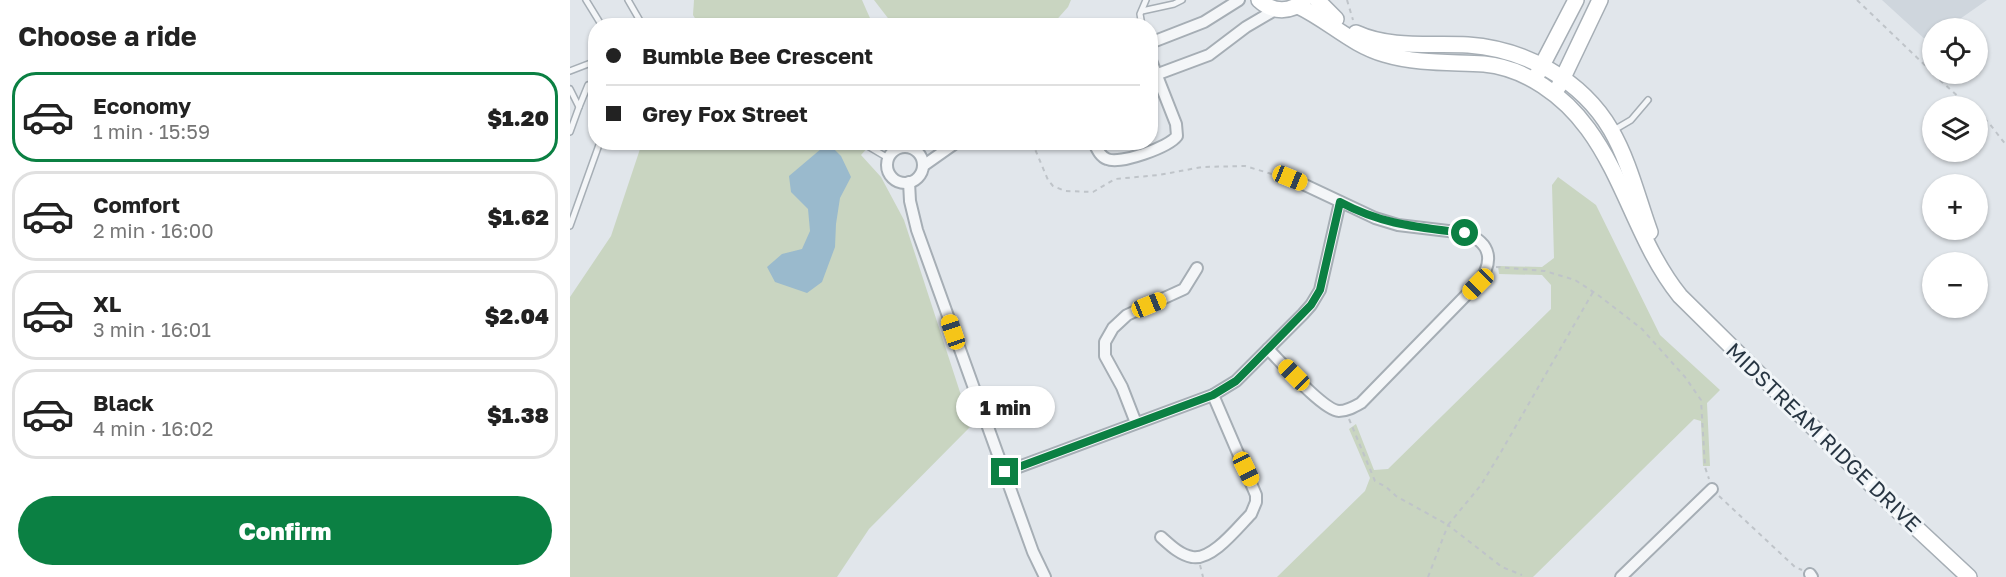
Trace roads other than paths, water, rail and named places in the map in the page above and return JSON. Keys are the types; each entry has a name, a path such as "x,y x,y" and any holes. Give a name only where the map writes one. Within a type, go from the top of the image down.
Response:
{"street":[{"path":"1158,40 1204,22 1239,0"},
{"path":"1259,0 1275,10 1284,10 1301,3"},
{"name":"MIDSTREAM RIDGE DRIVE","path":"1317,0 1341,24 1359,34 1402,44 1468,45 1495,49 1513,54 1563,78 1586,98 1611,130 1650,233 1680,296"},
{"path":"1535,81 1576,0"},
{"path":"1555,94 1600,0"},
{"name":"MIDSTREAM RIDGE DRIVE","path":"1301,3 1363,46 1382,54 1415,61 1486,64 1520,74 1555,94 1574,112 1601,148 1646,243 1668,282 1680,296 1896,509 1970,577"},
{"path":"1158,74 1209,55 1245,27 1275,10"},
{"path":"1158,85 1178,131 1175,140 1158,148"},
{"path":"894,150 888,158 887,166 892,177 897,181 909,182 919,177 923,166 916,150"},
{"path":"923,166 946,150"},
{"path":"1098,150 1108,160 1121,161 1152,150"},
{"path":"1268,349 1325,405 1332,410 1345,410 1360,403 1478,284 1488,267 1488,254 1479,240 1473,236 1388,222 1367,216 1290,178"},
{"path":"909,182 910,201 917,230 1033,552 1045,577"},
{"path":"1005,472 1213,395 1236,381 1311,305 1320,290 1340,202"},
{"path":"1136,423 1122,387 1105,356 1105,342 1113,328 1127,315 1184,288 1197,268"},
{"path":"1161,537 1182,554 1197,558 1206,556 1218,548 1254,508 1256,495 1253,484 1237,453 1213,395"},
{"path":"1621,577 1712,489"}],"lane":[{"path":"586,0 597,18"},
{"path":"628,0 638,18"},
{"path":"1141,18 1146,0"},
{"path":"1142,11 1182,0"},
{"path":"570,71 588,65"},
{"path":"570,132 588,85"},
{"path":"570,89 579,107"},
{"path":"1611,130 1622,127 1631,120 1648,100"},
{"path":"570,226 597,150"},
{"path":"874,150 888,158"}],"water":[{"path":"820,150 835,150 841,156 851,177 840,198 835,247 822,282 807,293 775,282 767,267 782,254 802,249 810,231 808,209 791,192 789,176"}]}
